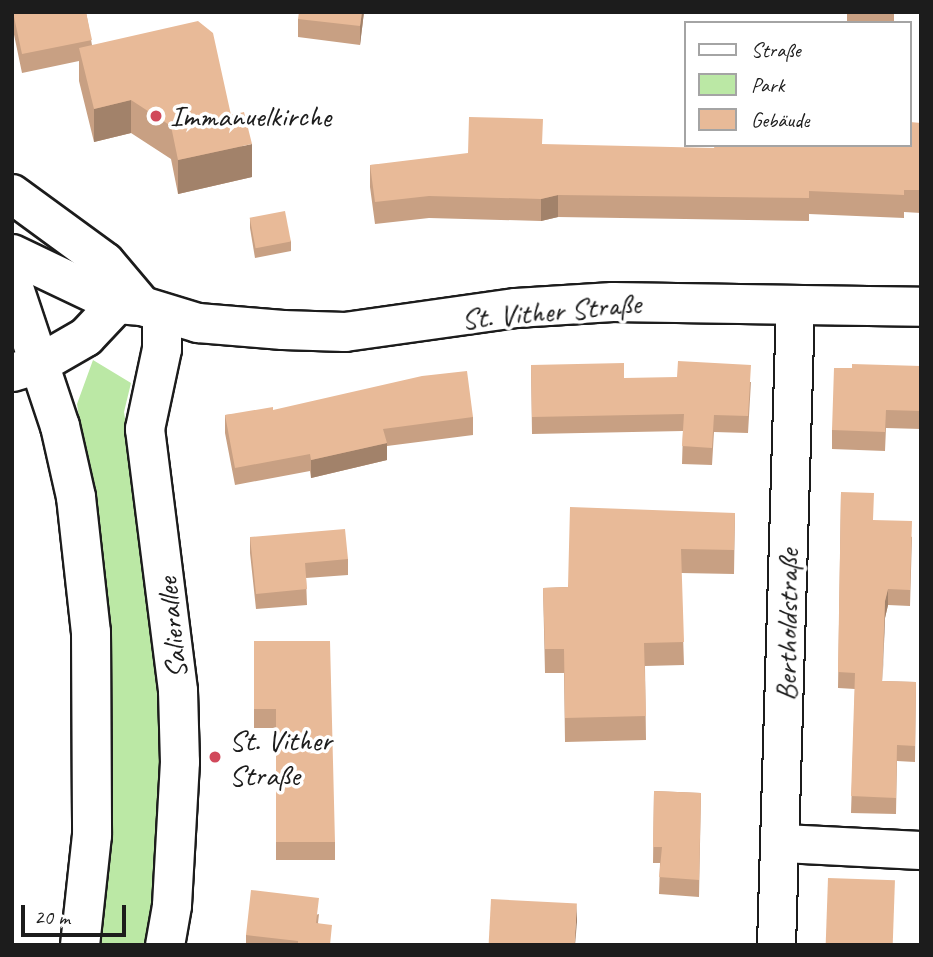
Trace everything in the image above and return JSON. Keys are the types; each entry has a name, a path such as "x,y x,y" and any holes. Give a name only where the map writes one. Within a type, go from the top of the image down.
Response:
{"street":[{"path":"12,194 105,262 140,308 27,368"},
{"name":"St. Vither Straße","path":"12,254 140,308 198,323 345,332 516,307 613,302 921,307"},
{"path":"12,282 27,368 76,497 91,632 92,835 80,945"},
{"name":"Bertholdstraße","path":"776,945 782,843 794,305"},
{"name":"Salierallee","path":"140,308 162,349 145,429 178,691 177,801 165,945"},
{"path":"782,843 921,850"}],"green space":[{"path":"93,360 131,383 124,412 156,615 164,774 154,945 101,945 107,887 112,683 107,611 77,404"}],"building":[{"path":"13,12 86,12 92,40 22,54"},
{"path":"299,12 362,12 360,26 298,19"},
{"path":"198,21 213,33 231,115 244,112 252,144 178,160 171,126 131,100 94,109 79,48"},
{"path":"469,117 543,119 542,144 714,148 912,147 912,122 921,123 921,190 904,190 904,195 809,191 809,198 558,195 541,199 429,196 375,202 370,165 468,153"},
{"path":"285,211 291,241 256,248 250,218"},
{"path":"678,361 751,365 748,416 714,415 712,448 682,446 684,414 532,417 531,365 624,363 624,378 677,377"},
{"path":"852,364 921,366 921,411 886,410 885,432 832,430 834,368 852,368"},
{"path":"467,371 473,417 383,429 387,443 311,460 310,454 235,468 225,415 273,407 273,410 422,376"},
{"path":"841,492 874,493 873,520 912,521 910,590 888,589 885,601 882,681 916,682 915,746 897,745 896,798 851,796 855,673 838,672"},
{"path":"570,507 735,513 734,550 681,549 684,642 644,643 646,716 565,718 564,649 545,649 543,588 568,587"},
{"path":"345,529 348,559 305,563 307,589 256,594 250,537"},
{"path":"254,641 330,641 335,842 276,842 276,709 254,709"},
{"path":"654,791 701,793 699,880 659,877 662,847 653,847"},
{"path":"828,878 895,880 893,945 826,945"},
{"path":"251,890 319,898 316,923 332,925 330,945 298,945 298,941 246,935"},
{"path":"491,899 577,904 575,945 489,945"}],"place":[{"name":"Immanuelkirche","path":"156,116"},
{"name":"St. Vither Straße","path":"215,757"}]}
